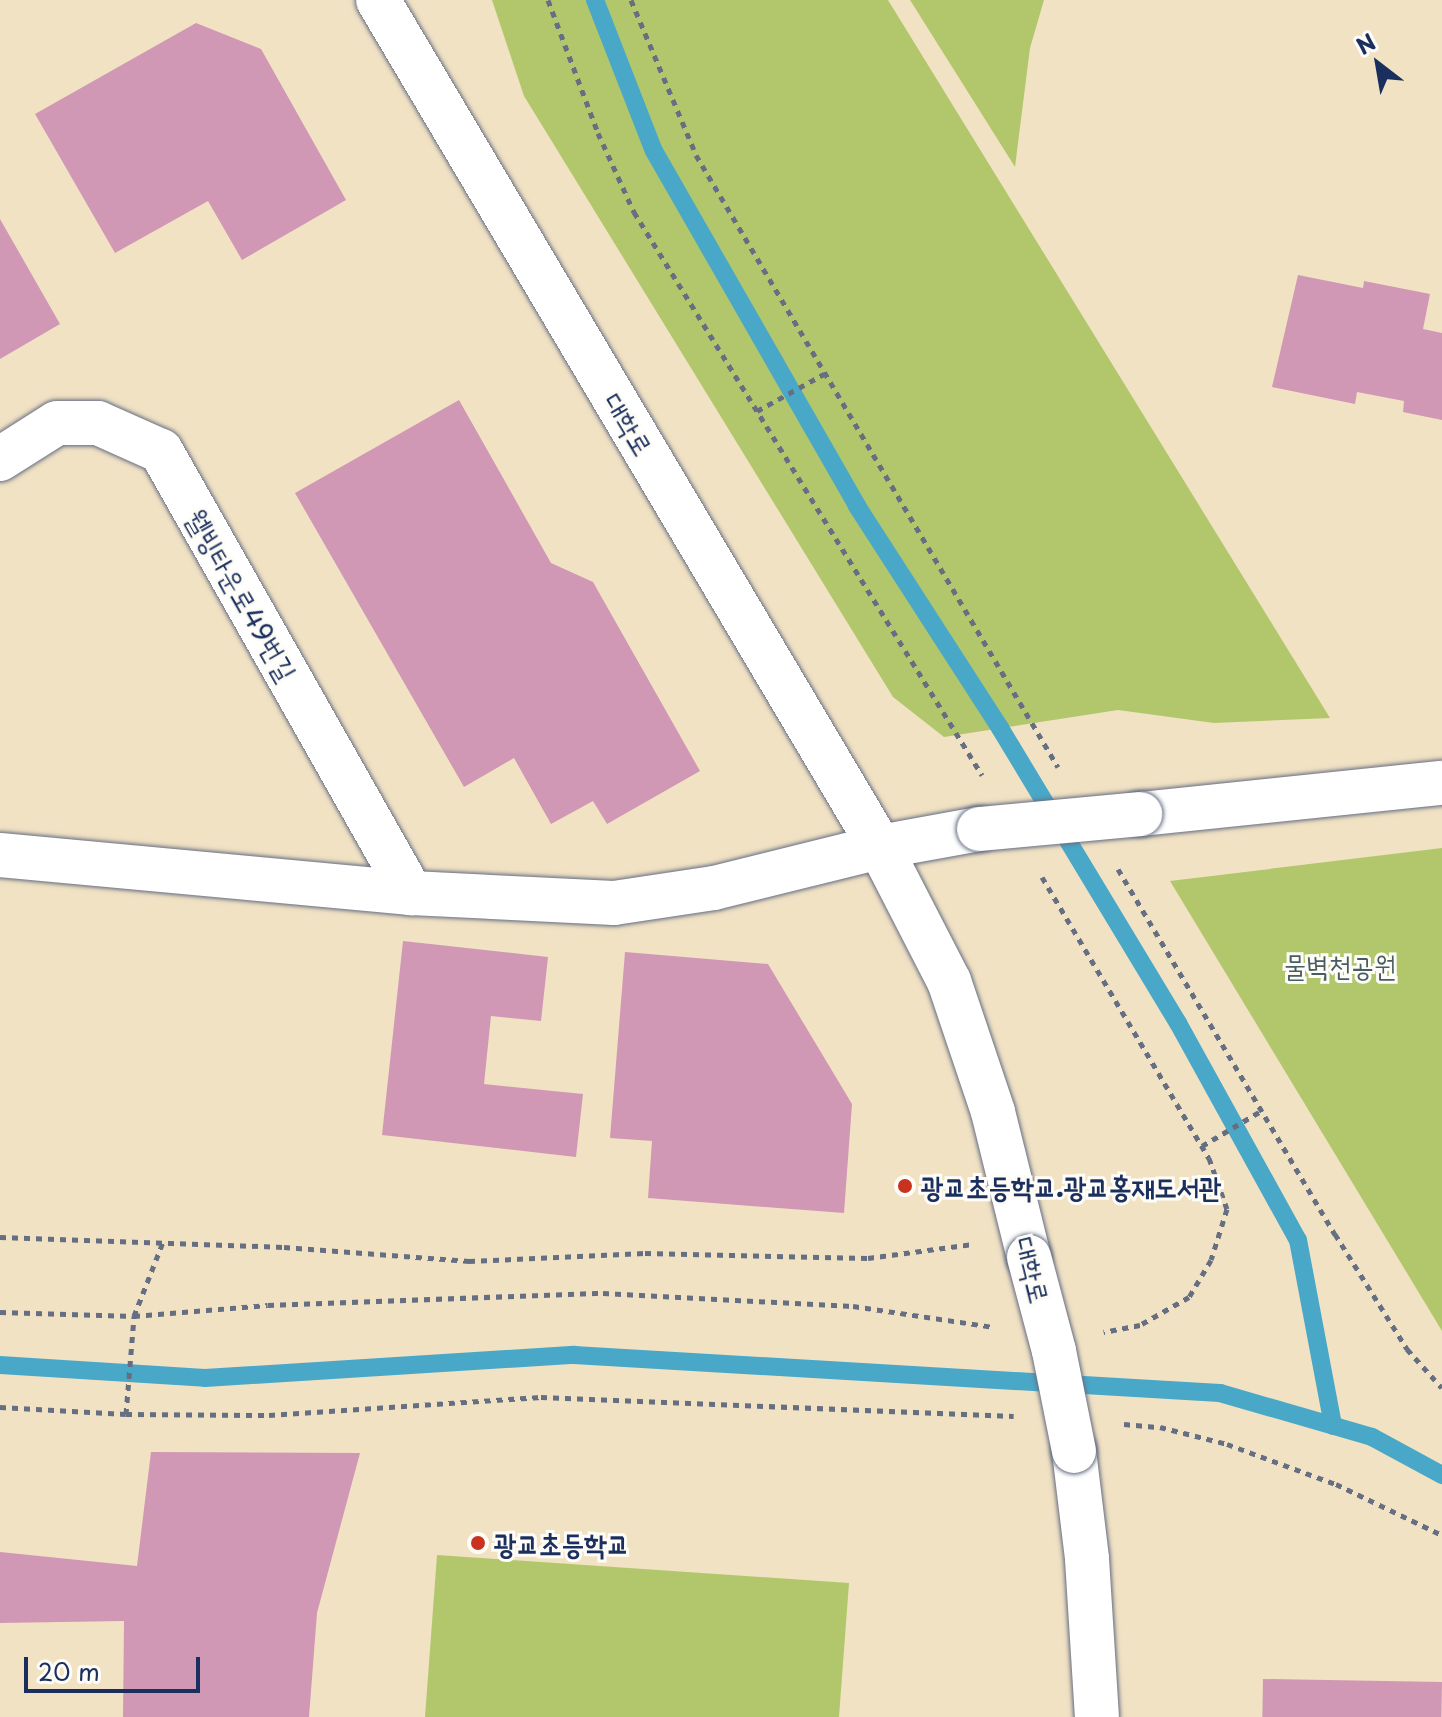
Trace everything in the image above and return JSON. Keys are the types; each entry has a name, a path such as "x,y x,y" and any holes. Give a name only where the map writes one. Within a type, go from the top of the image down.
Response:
{"street":[{"name":"대학로","path":"378,0 880,847 949,981 993,1112 1054,1351 1074,1451 1087,1559 1097,1717"},
{"name":"웰빙타운로49번길","path":"0,459 57,423 98,423 161,451 411,893"},
{"path":"0,855 411,893 614,903 714,888 880,847 979,829 1442,783"}],"path":[{"path":"548,0 598,133 634,212 759,409 985,781"},
{"path":"631,0 696,155 822,374 1059,769"},
{"path":"759,409 822,374"},
{"path":"1116,865 1261,1111 1407,1349 1442,1388"},
{"path":"1041,876 1202,1146 1227,1209 1203,1272 1189,1297 1140,1325 1092,1334"},
{"path":"1202,1146 1261,1111"},
{"path":"0,1237 163,1242 469,1261 645,1253 868,1258 1027,1247"},
{"path":"126,1414 134,1316 163,1242"},
{"path":"0,1312 134,1316 268,1305 603,1293 853,1306 1008,1329"},
{"path":"0,1407 126,1414 269,1415 541,1397 678,1400 1020,1417"},
{"path":"1113,1424 1160,1427 1227,1444 1336,1484 1442,1535"}],"green space":[{"path":"492,0 888,0 1330,718 1214,723 1118,710 944,737 893,697 524,96"},
{"path":"910,0 1044,0 1030,48 1015,167"},
{"name":"물벽천공원","path":"1442,848 1442,1331 1170,881"},
{"path":"437,1555 849,1583 839,1717 425,1717"}],"building":[{"path":"196,23 261,49 346,200 242,260 208,201 115,253 35,114"},
{"path":"0,219 60,324 0,359"},
{"path":"1298,275 1363,288 1364,281 1430,294 1423,329 1442,333 1442,420 1403,412 1404,401 1357,392 1355,404 1272,387"},
{"path":"459,400 551,563 593,582 700,771 607,824 593,801 551,824 514,758 464,787 295,493"},
{"path":"403,941 548,957 541,1021 491,1016 484,1084 583,1094 576,1157 382,1135"},
{"path":"625,952 768,964 852,1104 844,1213 648,1198 652,1141 610,1138"},
{"path":"151,1452 360,1453 317,1613 309,1717 123,1717 124,1621 0,1623 0,1552 137,1566"},
{"path":"1263,1679 1442,1682 1441,1717 1262,1717"}],"waterway":[{"path":"595,0 654,151 857,506 1000,728 1178,1023 1298,1240 1333,1426"},
{"path":"0,1365 205,1378 574,1355 1220,1393 1372,1437 1442,1475"}],"place":[{"name":"광교초등학교.광교홍재도서관","path":"905,1186"},
{"name":"광교초등학교","path":"478,1543"}]}
